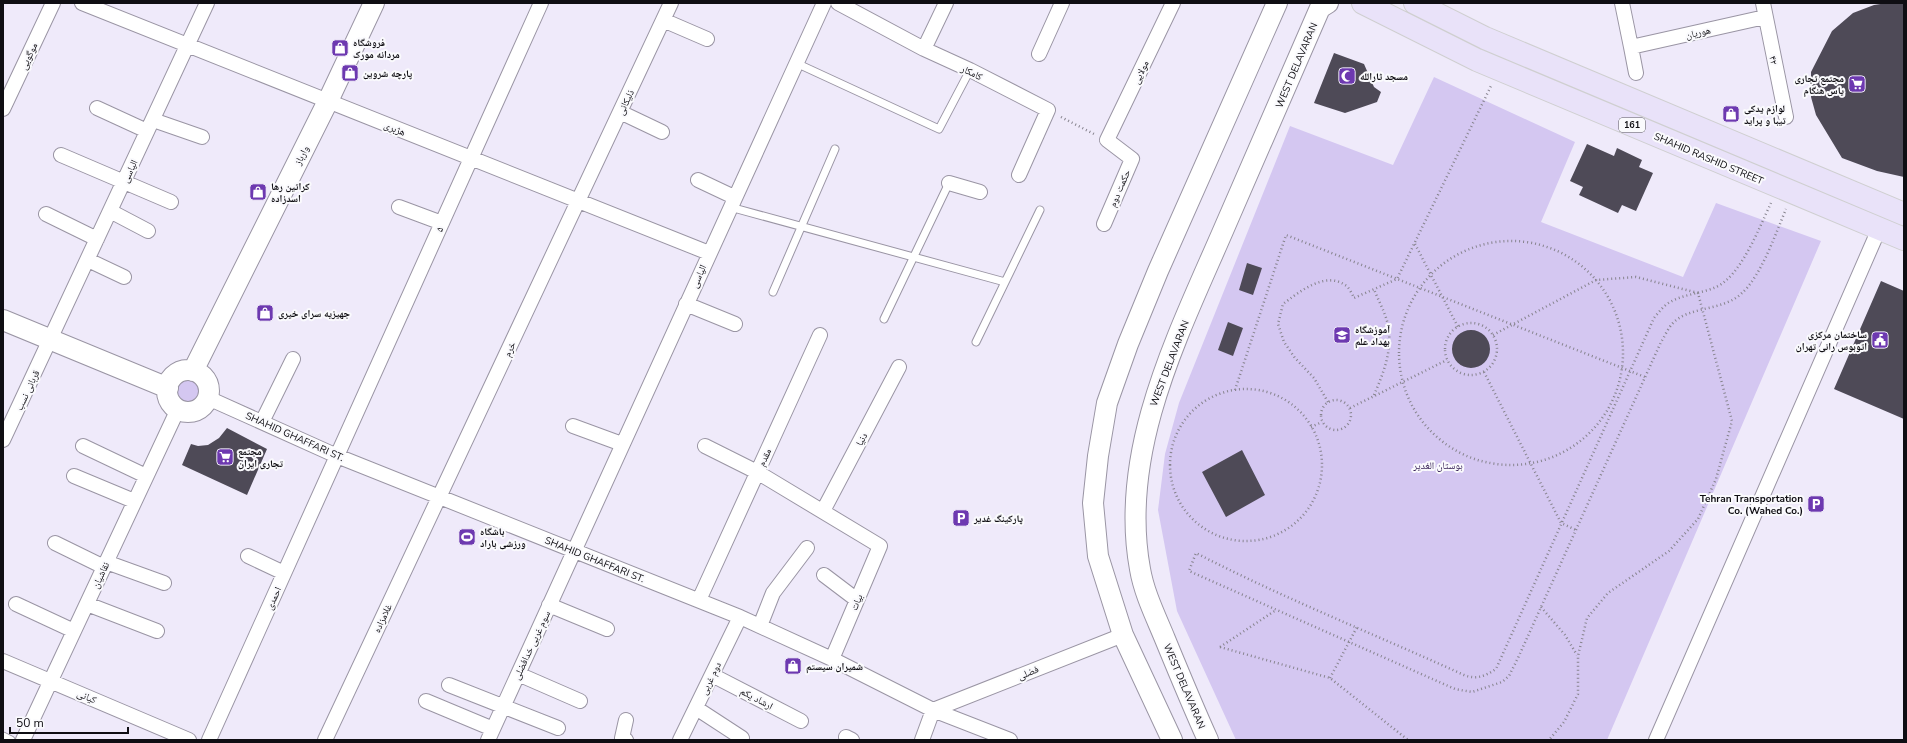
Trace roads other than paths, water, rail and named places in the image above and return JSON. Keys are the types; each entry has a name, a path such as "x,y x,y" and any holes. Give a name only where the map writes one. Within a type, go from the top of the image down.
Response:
{"main road":[{"name":"وارباز","path":"193,371 328,101 374,3"},
{"path":"1172,740 1123,635 1098,556 1093,503 1098,456 1107,403 1128,344 1158,271 1277,3"},
{"name":"WEST DELAVARAN","path":"1208,740 1152,608 1140,570 1135,517 1140,470 1149,417 1173,351 1320,8 1328,3"},
{"name":"SHAHID RASHID STREET","path":"1363,3 1499,69 1904,239"},
{"name":"161","path":"1415,3 1486,38 1904,214"},
{"path":"3,320 168,388"},
{"path":"186,370 193,371 204,378 208,384 208,398 201,408 190,412 178,409 170,400 168,388 174,376 186,370"}],"street":[{"name":"موگویی","path":"3,109 53,3"},
{"name":"هژبری","path":"82,3 709,253"},
{"name":"الیاسی","path":"50,340 207,3"},
{"name":"۵","path":"337,456 541,3"},
{"name":"ذلیکانی","path":"579,201 671,3"},
{"name":"الیاسی","path":"574,550 824,3"},
{"name":"کامکار","path":"838,3 924,49 970,70 1048,110 1019,175"},
{"path":"924,49 946,3"},
{"path":"1039,54 1062,3"},
{"name":"مولایی","path":"1107,140 1173,3"},
{"path":"1622,3 1636,73"},
{"name":"هوریان","path":"1631,47 1764,10"},
{"name":"۴۲","path":"1764,10 1786,117"},
{"path":"663,20 707,39"},
{"path":"97,108 150,126 202,137"},
{"path":"620,112 662,132"},
{"name":"حکمت دوم","path":"1104,224 1132,159 1107,140"},
{"path":"61,155 170,202"},
{"path":"698,180 732,202"},
{"path":"949,183 980,192"},
{"name":"خرم","path":"440,497 579,201"},
{"path":"399,207 442,223"},
{"path":"110,212 148,231"},
{"path":"46,214 97,239"},
{"path":"1656,740 1879,229"},
{"path":"88,260 124,277"},
{"path":"686,304 735,324"},
{"name":"مقدم","path":"820,335 757,472 880,546"},
{"name":"قربانی نسب","path":"3,440 50,340"},
{"path":"262,422 293,359"},
{"name":"دنیا","path":"823,511 899,367"},
{"name":"SHAHID GHAFFARI ST.","path":"208,398 337,456 740,617 832,659 933,710 994,737 1010,740"},
{"name":"نقاشیان","path":"23,740 178,409"},
{"path":"573,426 622,444"},
{"path":"83,446 146,476"},
{"path":"699,600 757,472 705,446"},
{"name":"احمدی","path":"209,740 337,456"},
{"path":"74,476 134,502"},
{"name":"غلامزاده","path":"325,740 440,497"},
{"path":"54,543 105,565 164,583"},
{"name":"بیات","path":"832,659 880,546"},
{"path":"760,626 773,593 808,548"},
{"name":"سوم غربی خدافضلی","path":"490,734 574,550"},
{"path":"248,556 284,573"},
{"path":"824,576 857,600"},
{"path":"16,604 74,631"},
{"path":"87,604 157,631"},
{"path":"549,605 607,629"},
{"name":"دوم غربی","path":"680,740 740,617"},
{"name":"فضلی","path":"933,710 1123,635"},
{"name":"کیانی","path":"3,662 189,740"},
{"path":"518,674 580,701"},
{"name":"ارشاد یکم","path":"712,675 801,722"},
{"path":"449,685 558,728"},
{"path":"426,701 490,734"},
{"path":"696,708 742,738"},
{"path":"922,740 933,710"},
{"path":"626,720 622,738 626,740"}],"lane":[{"path":"796,63 939,129 970,70"},
{"path":"773,292 835,149"},
{"path":"884,319 949,183"},
{"path":"732,202 802,227 1005,282"},
{"path":"976,342 1040,210"},
{"path":"3,736 11,740"}],"place":[{"name":"فروشگاه مردانه مورک","path":"340,48"},
{"name":"پارچه شروین","path":"350,73"},
{"name":"مسجد ثارالله","path":"1347,76"},
{"name":"مجتمع تجاری یاس هنگام","path":"1857,84"},
{"name":"لوازم یدکی تیبا و پراید","path":"1731,114"},
{"name":"کراتین رها اسدزاده","path":"258,192"},
{"name":"جهیزیه سرای خیری","path":"265,313"},
{"name":"آموزشگاه بهداد علم","path":"1342,335"},
{"name":"ساختمان مرکزی اتوبوس رانی تهران","path":"1880,340"},
{"name":"مجتمع تجاری ایران","path":"225,457"},
{"name":"Tehran Transportation Co. (Wahed Co.)","path":"1816,504"},
{"name":"پارکینگ غدیر","path":"961,518"},
{"name":"باشگاه ورزشی باراد","path":"467,537"},
{"name":"شمیران سیستم","path":"793,666"}],"park label":[{"name":"بوستان الغدیر","path":"1438,465"}]}
